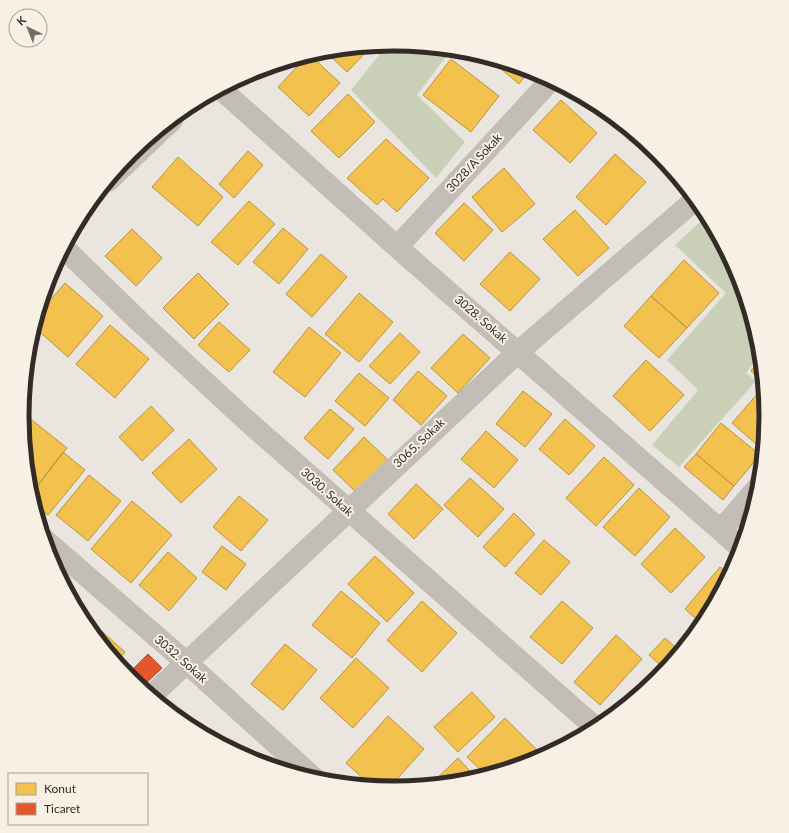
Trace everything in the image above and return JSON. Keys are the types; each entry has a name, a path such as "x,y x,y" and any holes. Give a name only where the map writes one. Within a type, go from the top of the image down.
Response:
{"street":[{"name":"3028/A Sokak","path":"397,247 547,85"},
{"name":"3028. Sokak","path":"225,93 397,247 737,544"},
{"name":"3065. Sokak","path":"155,692 518,352 691,203"},
{"name":"3030. Sokak","path":"68,252 140,322 244,418 591,724"},
{"path":"721,530 752,495"},
{"name":"3032. Sokak","path":"54,549 187,663 307,771"}],"green space":[{"path":"382,52 418,52 447,55 417,95 465,142 436,178 351,90"},
{"path":"702,220 722,255 741,299 748,322 756,360 746,373 756,381 679,467 652,445 698,390 667,360 726,293 675,245"}],"building: Konut":[{"path":"366,52 347,72 331,57"},
{"path":"451,59 499,96 471,132 423,95"},
{"path":"315,60 340,83 309,116 278,87 301,63"},
{"path":"497,65 526,76 519,84"},
{"path":"348,94 375,122 339,158 311,131"},
{"path":"561,100 597,133 570,163 533,130"},
{"path":"386,139 429,178 397,212 383,199 377,205 347,178"},
{"path":"248,151 263,165 234,198 219,184"},
{"path":"615,154 646,182 606,225 576,197"},
{"path":"178,157 223,197 198,226 152,187"},
{"path":"504,168 535,204 502,232 472,197"},
{"path":"249,201 275,224 238,265 211,242"},
{"path":"464,203 493,230 464,261 435,233"},
{"path":"575,210 609,248 578,276 543,239"},
{"path":"283,228 308,249 279,284 253,262"},
{"path":"132,229 162,258 136,286 105,256"},
{"path":"510,252 540,279 510,311 480,284"},
{"path":"321,254 347,277 312,317 286,294"},
{"path":"684,260 719,293 687,328 651,296"},
{"path":"198,273 229,304 194,339 163,308"},
{"path":"65,283 103,316 68,357 39,331 46,304"},
{"path":"359,293 393,322 359,362 325,334"},
{"path":"651,296 687,328 659,358 624,326"},
{"path":"219,322 250,350 229,372 198,345"},
{"path":"110,325 149,359 115,398 76,364"},
{"path":"309,327 341,353 305,397 273,372"},
{"path":"400,333 420,352 390,384 369,366"},
{"path":"463,334 490,358 458,393 431,368"},
{"path":"646,360 684,395 650,431 613,396"},
{"path":"756,364 758,377 751,371"},
{"path":"418,371 447,396 421,425 393,400"},
{"path":"359,373 389,398 365,426 335,401"},
{"path":"523,391 552,414 525,447 496,424"},
{"path":"759,392 760,416 758,446 732,423"},
{"path":"151,406 174,430 142,461 119,437"},
{"path":"330,409 354,429 328,459 304,438"},
{"path":"29,418 67,448 36,488 32,464"},
{"path":"565,419 595,446 569,475 539,449"},
{"path":"721,423 758,453 758,458 734,486 696,454"},
{"path":"486,431 518,460 494,488 461,459"},
{"path":"364,437 388,460 357,493 333,470"},
{"path":"189,439 217,469 181,503 152,473"},
{"path":"63,452 85,470 48,515 41,509 36,488"},
{"path":"696,454 734,486 723,500 684,467"},
{"path":"604,457 634,485 596,526 566,498"},
{"path":"89,475 121,501 88,541 56,515"},
{"path":"470,478 504,509 478,537 444,505"},
{"path":"416,484 443,509 414,539 388,514"},
{"path":"639,488 670,517 635,556 603,527"},
{"path":"239,496 268,520 241,551 213,527"},
{"path":"132,501 172,535 131,583 91,549"},
{"path":"514,513 535,534 505,567 483,547"},
{"path":"675,528 705,557 671,593 641,564"},
{"path":"544,540 570,562 541,595 515,573"},
{"path":"222,546 246,564 226,590 202,572"},
{"path":"168,552 197,578 169,611 139,585"},
{"path":"375,556 414,593 387,622 348,584"},
{"path":"720,567 725,571 698,620 685,609"},
{"path":"341,591 380,623 352,658 312,625"},
{"path":"422,601 457,633 422,672 387,640"},
{"path":"562,601 593,628 562,664 530,637"},
{"path":"94,625 125,652 120,657"},
{"path":"616,635 642,659 600,705 574,682"},
{"path":"665,638 676,648 661,666 649,655"},
{"path":"285,644 317,670 283,710 251,684"},
{"path":"356,658 389,688 353,728 320,698"},
{"path":"472,692 495,717 458,752 434,727"},
{"path":"388,716 424,749 394,782 366,781 346,763"},
{"path":"505,718 537,750 532,755 512,763 482,771 467,757"},
{"path":"458,758 472,774 442,779 436,780"}],"building: Ticaret":[{"path":"148,654 162,668 146,684 132,670"}]}
